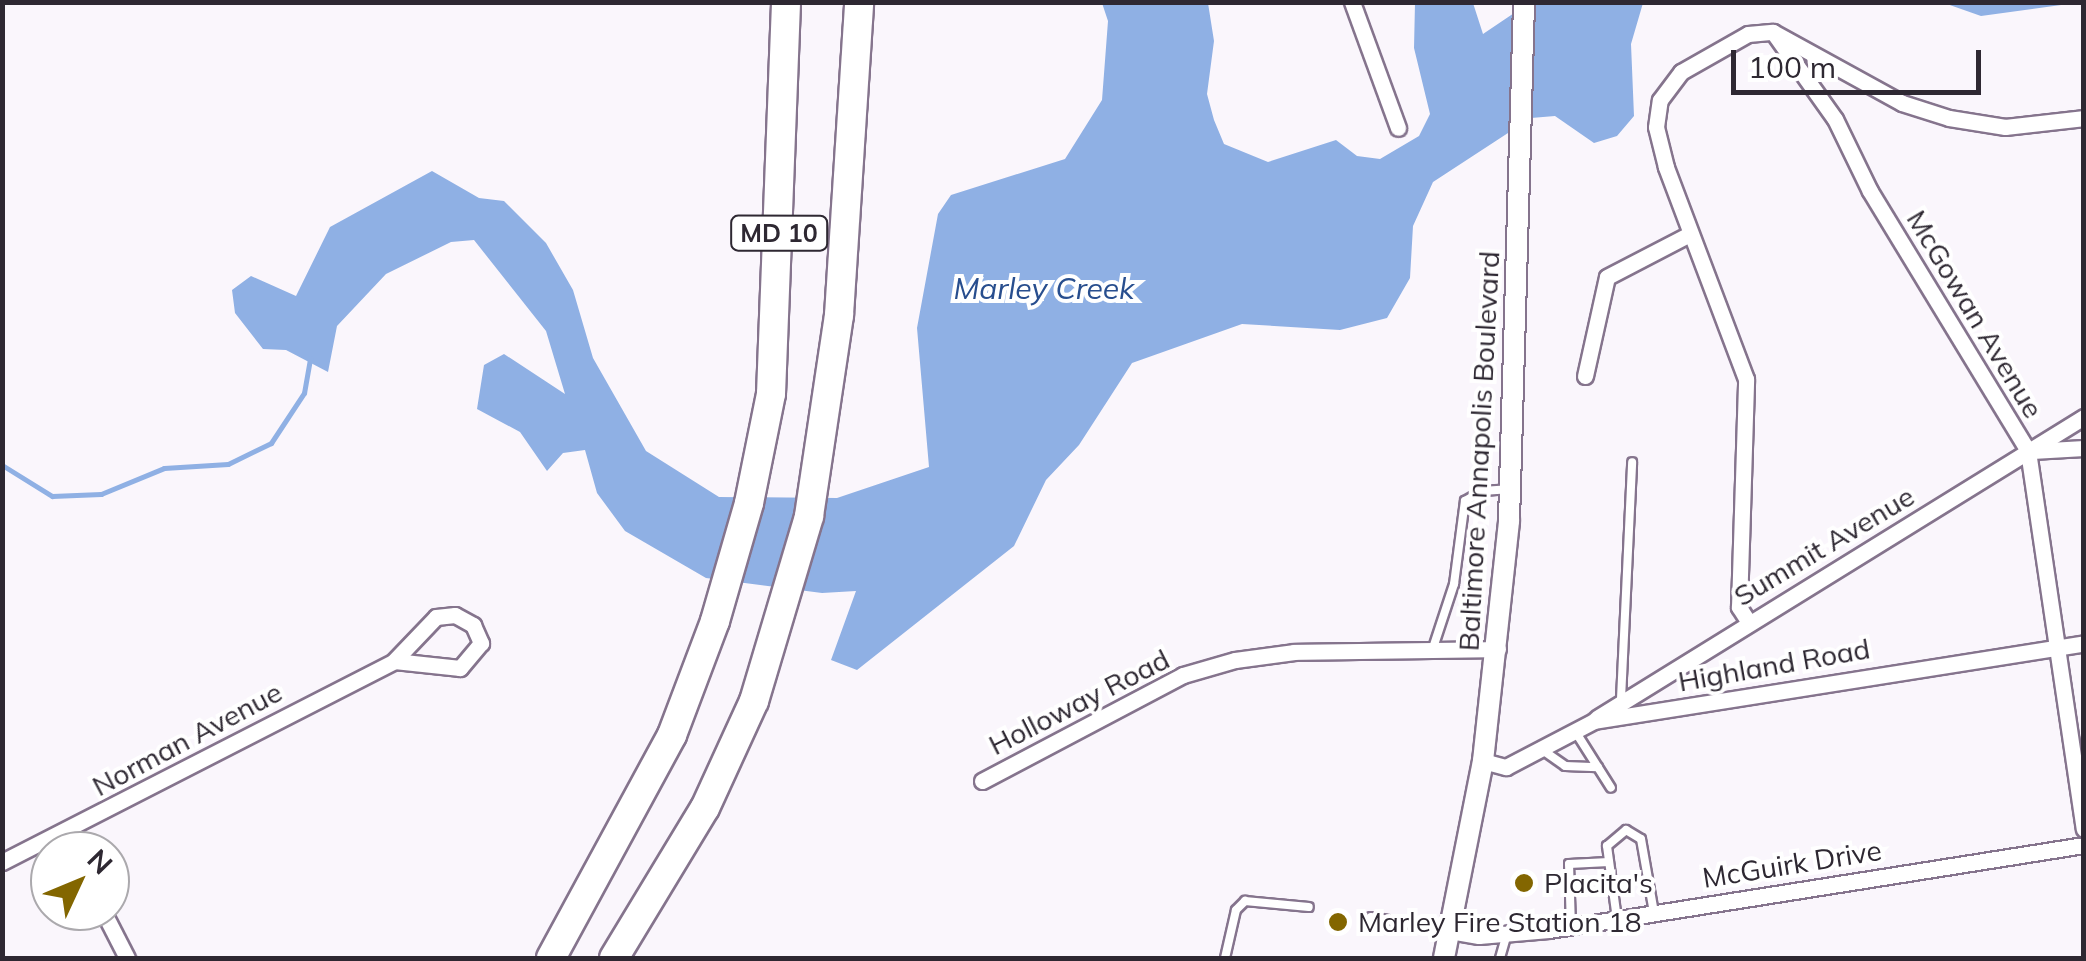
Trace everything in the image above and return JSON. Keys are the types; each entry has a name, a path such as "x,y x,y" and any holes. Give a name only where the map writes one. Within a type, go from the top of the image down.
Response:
{"highway":[{"name":"MD 10","path":"551,958 653,778 716,621 758,462 778,285 786,2"},
{"name":"MD 10","path":"614,958 705,808 754,701 818,472 839,315 859,2"}],"main road":[{"name":"Baltimore Annapolis Boulevard","path":"1444,958 1483,761 1498,649 1510,489 1524,2"}],"street":[{"path":"1352,2 1398,128"},
{"path":"1748,621 1739,606 1746,379 1714,280 1690,234 1656,127 1660,100 1681,72 1748,34 1773,32 1902,103 1949,118 2005,127 2084,118"},
{"name":"McGowan Avenue","path":"1773,32 1834,119 1870,192 2028,451 2084,829"},
{"path":"1585,376 1607,277 1690,234"},
{"name":"Summit Avenue","path":"1594,721 1622,698 2084,417"},
{"path":"2028,451 2084,448"},
{"name":"Norman Avenue","path":"64,831 394,661 436,616 456,615 473,625 481,644 460,668 394,661"},
{"name":"Highland Road","path":"1483,761 1506,767 1594,721 2057,643 2084,643"},
{"name":"Holloway Road","path":"982,780 1182,676 1217,666 1294,652 1498,649"},
{"name":"McGuirk Drive","path":"1450,931 1507,934 1571,927 2084,845"},
{"name":"Norman Avenue","path":"2,862 30,848"},
{"path":"114,931 127,958"}],"lane":[{"path":"1622,698 1632,462"},
{"path":"1432,651 1454,584 1464,502 1482,491 1510,489"},
{"path":"1575,730 1611,788"},
{"path":"1541,748 1564,766 1598,767"},
{"path":"1618,919 1609,862 1610,838 1635,831 1654,913"},
{"path":"1571,927 1569,864 1609,862"},
{"path":"1225,958 1236,910 1245,902 1309,907"},
{"path":"1371,918 1450,931"},
{"path":"1500,958 1507,934"}],"water":[{"path":"1944,2 2083,2 1981,16 1944,3"},
{"name":"Marley Creek","path":"1102,3 1208,3 1214,41 1207,94 1214,120 1224,144 1268,162 1336,140 1357,156 1380,159 1419,136 1430,114 1414,48 1415,3 1473,3 1483,34 1529,3 1643,3 1631,44 1634,116 1617,136 1594,143 1555,116 1531,118 1433,182 1413,226 1410,278 1387,318 1340,330 1242,324 1132,363 1079,445 1046,480 1014,546 857,670 831,660 856,591 822,593 706,578 625,531 597,493 585,450 563,453 547,471 520,432 477,409 484,365 504,354 565,394 546,331 474,240 451,242 386,274 337,326 328,372 286,350 263,349 235,313 232,290 251,276 296,296 330,227 432,171 479,198 504,201 546,243 573,290 593,358 646,451 719,497 837,498 929,467 917,328 938,214 951,195 1065,159 1102,100 1108,21"}],"waterway":[{"name":"Marley Creek","path":"2,465 52,496 101,494 164,468 228,464 271,443 304,393 310,359"}],"place":[{"name":"Placita's","path":"1524,883"},
{"name":"Marley Fire Station 18","path":"1338,922"}]}
